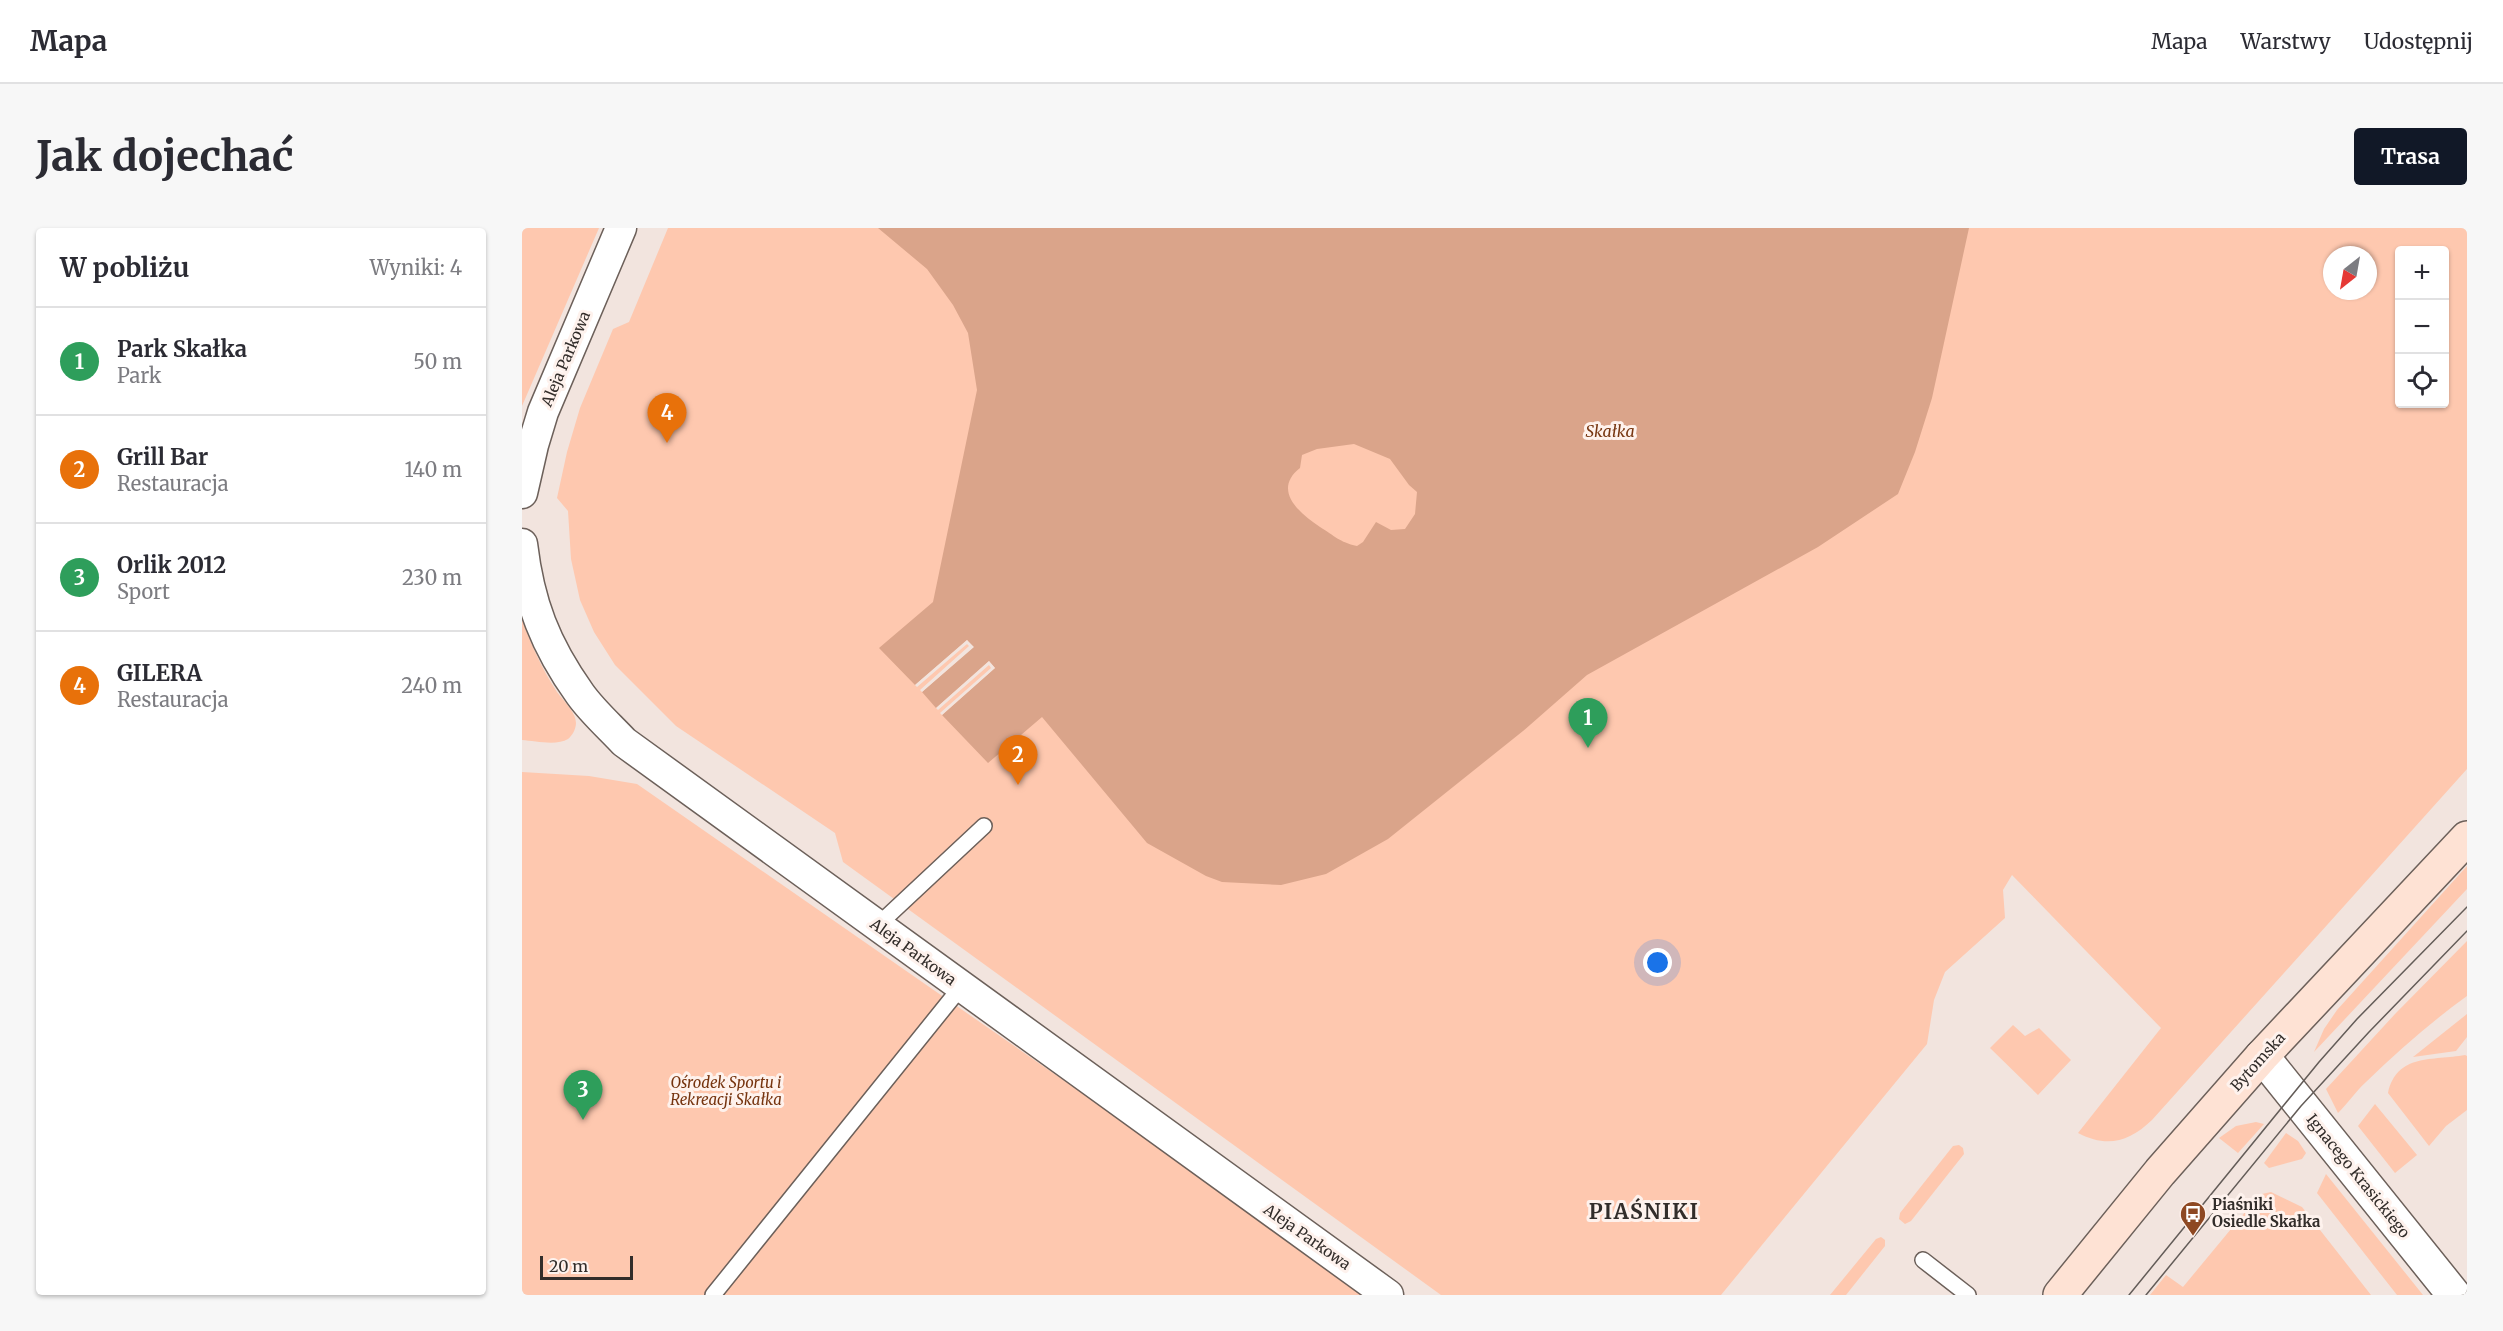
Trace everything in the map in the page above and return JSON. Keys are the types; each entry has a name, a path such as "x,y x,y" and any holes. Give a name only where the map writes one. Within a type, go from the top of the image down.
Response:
{"main road":[{"name":"Bytomska","path":"2060,1295 2160,1172 2262,1056 2467,838"}],"street":[{"name":"Aleja Parkowa","path":"522,493 543,412 621,228"},
{"name":"Aleja Parkowa","path":"522,544 537,619 555,655 581,696 624,742 1388,1295"},
{"name":"Ignacego Krasickiego","path":"2262,1056 2454,1295"}],"lane":[{"path":"877,927 984,826"},
{"path":"712,1295 961,987"},
{"path":"1923,1260 1968,1295"}],"green space":[{"path":"522,228 599,228 522,406"},
{"path":"668,228 2467,228 2467,769 2152,1120 2126,1138 2108,1141 2089,1138 2078,1133 2161,1028 2012,875 2003,890 2005,918 1945,972 1934,1000 1927,1044 1721,1295 1441,1295 843,862 835,833 676,726 615,665 594,632 580,600 571,559 568,511 557,498 580,408 613,329 629,322"},
{"path":"522,620 547,675 572,710 576,725 574,732 563,741 546,743 522,740"},
{"name":"Ośrodek Sportu i Rekreacji Skałka","path":"522,772 589,776 637,784 1187,1166 1361,1295 522,1295"},
{"path":"2467,866 2467,889 2314,1052 2324,1029 2337,1010"},
{"path":"2467,941 2467,996 2390,1059 2338,1113 2326,1089"},
{"path":"2467,1014 2467,1037 2456,1051 2413,1057"},
{"path":"2013,1025 2025,1036 2039,1028 2071,1060 2038,1095 1990,1048"},
{"path":"2467,1056 2467,1110 2446,1126 2429,1146 2388,1093 2393,1080 2399,1071 2418,1061"},
{"path":"2375,1104 2417,1155 2395,1173 2358,1126"},
{"path":"2256,1122 2264,1124 2238,1153 2219,1138 2236,1126"},
{"path":"2286,1133 2298,1141 2306,1153 2302,1159 2269,1168 2264,1163"},
{"path":"1959,1145 1963,1148 1964,1154 1911,1221 1905,1224 1899,1219 1900,1213 1953,1146"},
{"path":"2326,1174 2423,1295 2397,1295 2317,1193"},
{"path":"2271,1192 2302,1207 2371,1295 2150,1295 2166,1275 2183,1287 2255,1200 2262,1194"},
{"path":"1881,1237 1885,1240 1885,1246 1846,1295 1830,1295 1876,1239"}],"water":[{"name":"Skałka","path":"878,228 1969,228 1932,398 1915,452 1898,494 1818,547 1587,675 1523,731 1388,839 1326,874 1281,885 1222,882 1206,876 1147,843 1042,717 988,763 942,715 995,668 989,661 936,708 922,692 973,647 967,640 915,685 879,648 933,602 977,390 968,333 953,305 927,269","holes":["1354,444 1390,459 1417,492 1415,514 1405,529 1391,530 1376,522 1363,542 1357,546 1341,541 1304,515 1288,493 1288,485 1292,476 1300,468 1302,455 1317,449"]}],"pier":[{"path":"967,640 974,647 922,692 920,690 969,646 967,644 917,687 915,685"},
{"path":"989,661 995,668 942,715 940,713 991,668 989,665 938,710 936,708"}],"tram line":[{"path":"2129,1295 2319,1062 2357,1019 2467,907"},
{"path":"2146,1295 2301,1106 2467,931"}],"place":[{"name":"GILERA","path":"667,443"},
{"name":"Park Skałka","path":"1588,748"},
{"name":"Grill Bar","path":"1018,785"},
{"name":"Orlik 2012","path":"583,1120"},
{"name":"Piaśniki Osiedle Skałka","path":"2193,1237"}],"district":[{"name":"PIAŚNIKI","path":"1644,1212"}]}
